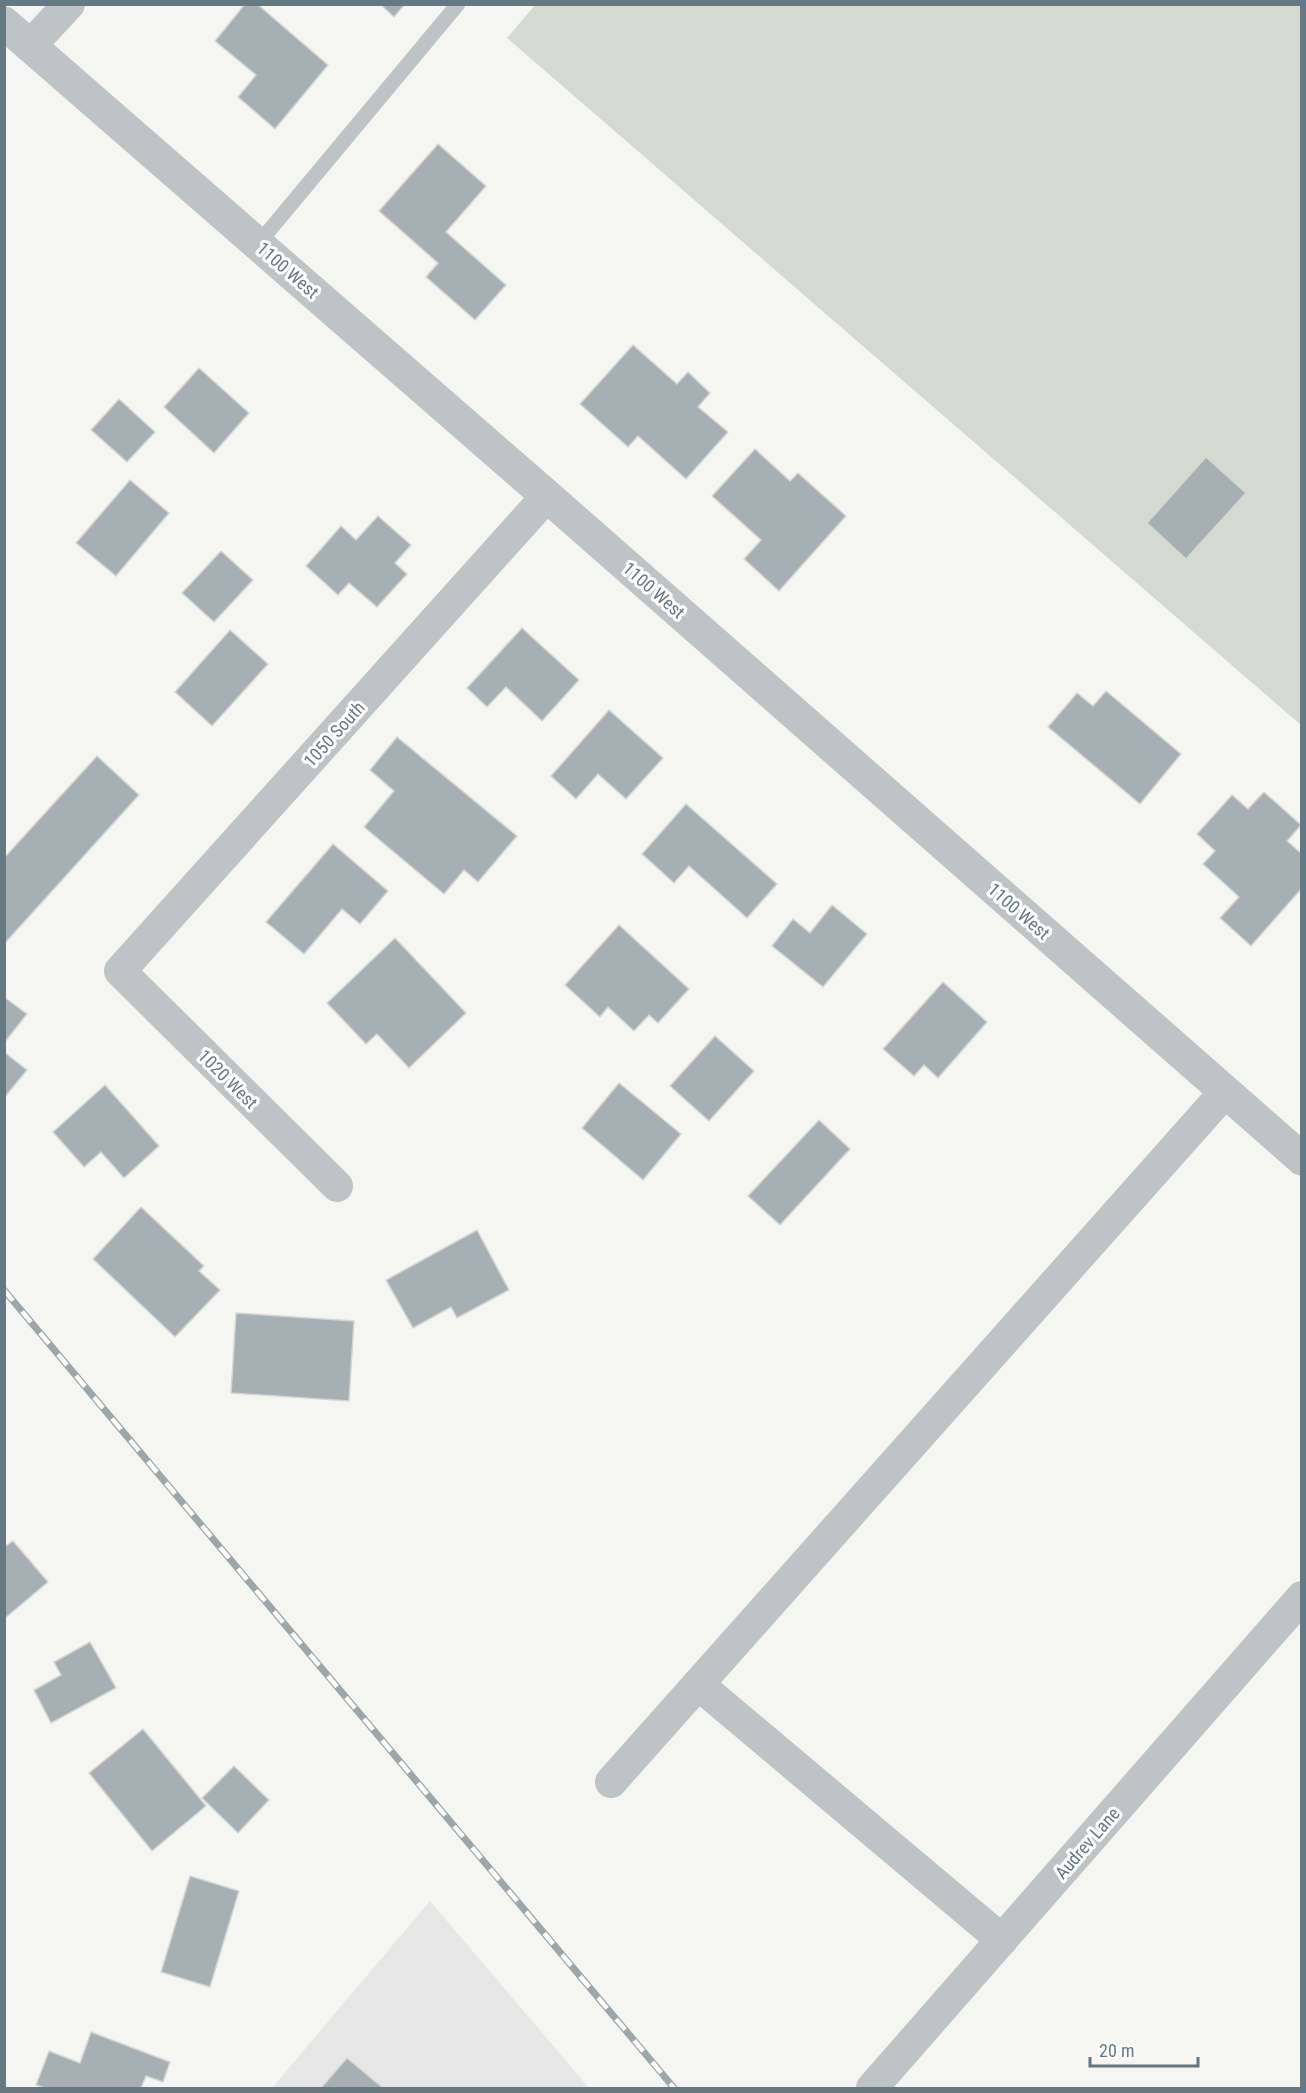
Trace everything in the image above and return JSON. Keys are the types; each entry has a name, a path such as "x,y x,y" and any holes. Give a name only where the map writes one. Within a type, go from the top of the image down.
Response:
{"street":[{"path":"30,46 69,4"},
{"name":"1100 West","path":"4,23 1302,1159"},
{"name":"1050 South","path":"120,971 547,496"},
{"name":"1020 West","path":"120,971 337,1186"},
{"path":"611,1782 1225,1092"},
{"name":"Audrev Lane","path":"872,2088 1302,1597"},
{"path":"698,1684 1002,1940"}],"lane":[{"path":"258,244 458,4"}],"shaded area":[{"path":"536,4 1301,5 1301,725 507,38"},
{"path":"430,1901 589,2088 272,2088"}],"building":[{"path":"245,4 257,4 328,65 275,129 238,97 256,75 215,41"},
{"path":"380,4 405,4 394,17"},
{"path":"438,144 486,186 446,232 506,285 475,320 426,277 438,263 379,211"},
{"path":"633,345 677,384 688,372 710,393 698,407 728,432 686,479 638,436 628,447 580,404"},
{"path":"199,368 249,413 214,453 164,407"},
{"path":"119,399 155,432 127,462 91,430"},
{"path":"755,449 790,481 798,473 846,516 779,591 744,559 761,540 712,496"},
{"path":"1206,457 1246,493 1186,559 1147,523"},
{"path":"130,480 169,513 116,576 76,543"},
{"path":"378,516 411,545 395,563 407,574 377,607 349,583 338,595 306,566 341,526 356,540"},
{"path":"221,551 253,580 214,622 182,593"},
{"path":"522,628 579,680 542,721 506,687 487,707 467,688"},
{"path":"230,630 268,664 212,726 175,692"},
{"path":"1106,691 1181,754 1140,804 1048,727 1077,693 1093,706"},
{"path":"609,710 663,758 626,799 598,774 576,799 551,776"},
{"path":"397,737 517,836 478,882 464,870 444,894 364,827 394,791 370,770"},
{"path":"97,756 139,795 4,944 4,858"},
{"path":"1264,792 1301,825 1287,841 1302,854 1302,888 1251,946 1220,918 1239,897 1203,864 1215,851 1197,834 1232,795 1248,809"},
{"path":"686,804 777,884 747,918 689,866 674,883 642,854"},
{"path":"333,844 388,891 360,924 342,909 304,954 266,922"},
{"path":"832,905 867,934 823,987 772,946 793,919 810,933"},
{"path":"619,925 689,989 658,1023 649,1015 634,1031 608,1007 600,1017 565,985"},
{"path":"395,938 466,1013 409,1068 377,1034 366,1044 327,1003"},
{"path":"943,982 987,1022 938,1078 924,1065 914,1076 883,1049"},
{"path":"4,997 27,1014 4,1043"},
{"path":"715,1036 754,1071 709,1121 670,1086"},
{"path":"4,1052 27,1070 4,1098"},
{"path":"619,1083 681,1134 643,1180 582,1128"},
{"path":"105,1085 159,1146 124,1178 101,1152 84,1167 53,1132"},
{"path":"819,1120 850,1149 780,1225 748,1196"},
{"path":"141,1207 204,1266 199,1271 220,1290 175,1337 93,1259"},
{"path":"477,1230 509,1290 457,1318 451,1307 413,1328 386,1280"},
{"path":"236,1313 354,1321 349,1401 231,1393"},
{"path":"13,1541 48,1582 4,1619 4,1547"},
{"path":"90,1642 116,1688 51,1723 34,1690 61,1675 54,1662"},
{"path":"143,1729 206,1806 152,1851 89,1773"},
{"path":"234,1766 269,1800 238,1833 202,1798"},
{"path":"190,1876 239,1891 210,1987 161,1972"},
{"path":"91,2032 170,2062 163,2082 146,2076 141,2088 45,2088 36,2085 49,2051 80,2063"},
{"path":"347,2058 383,2088 321,2088"}],"railway":[{"path":"4,1290 674,2088"}]}
